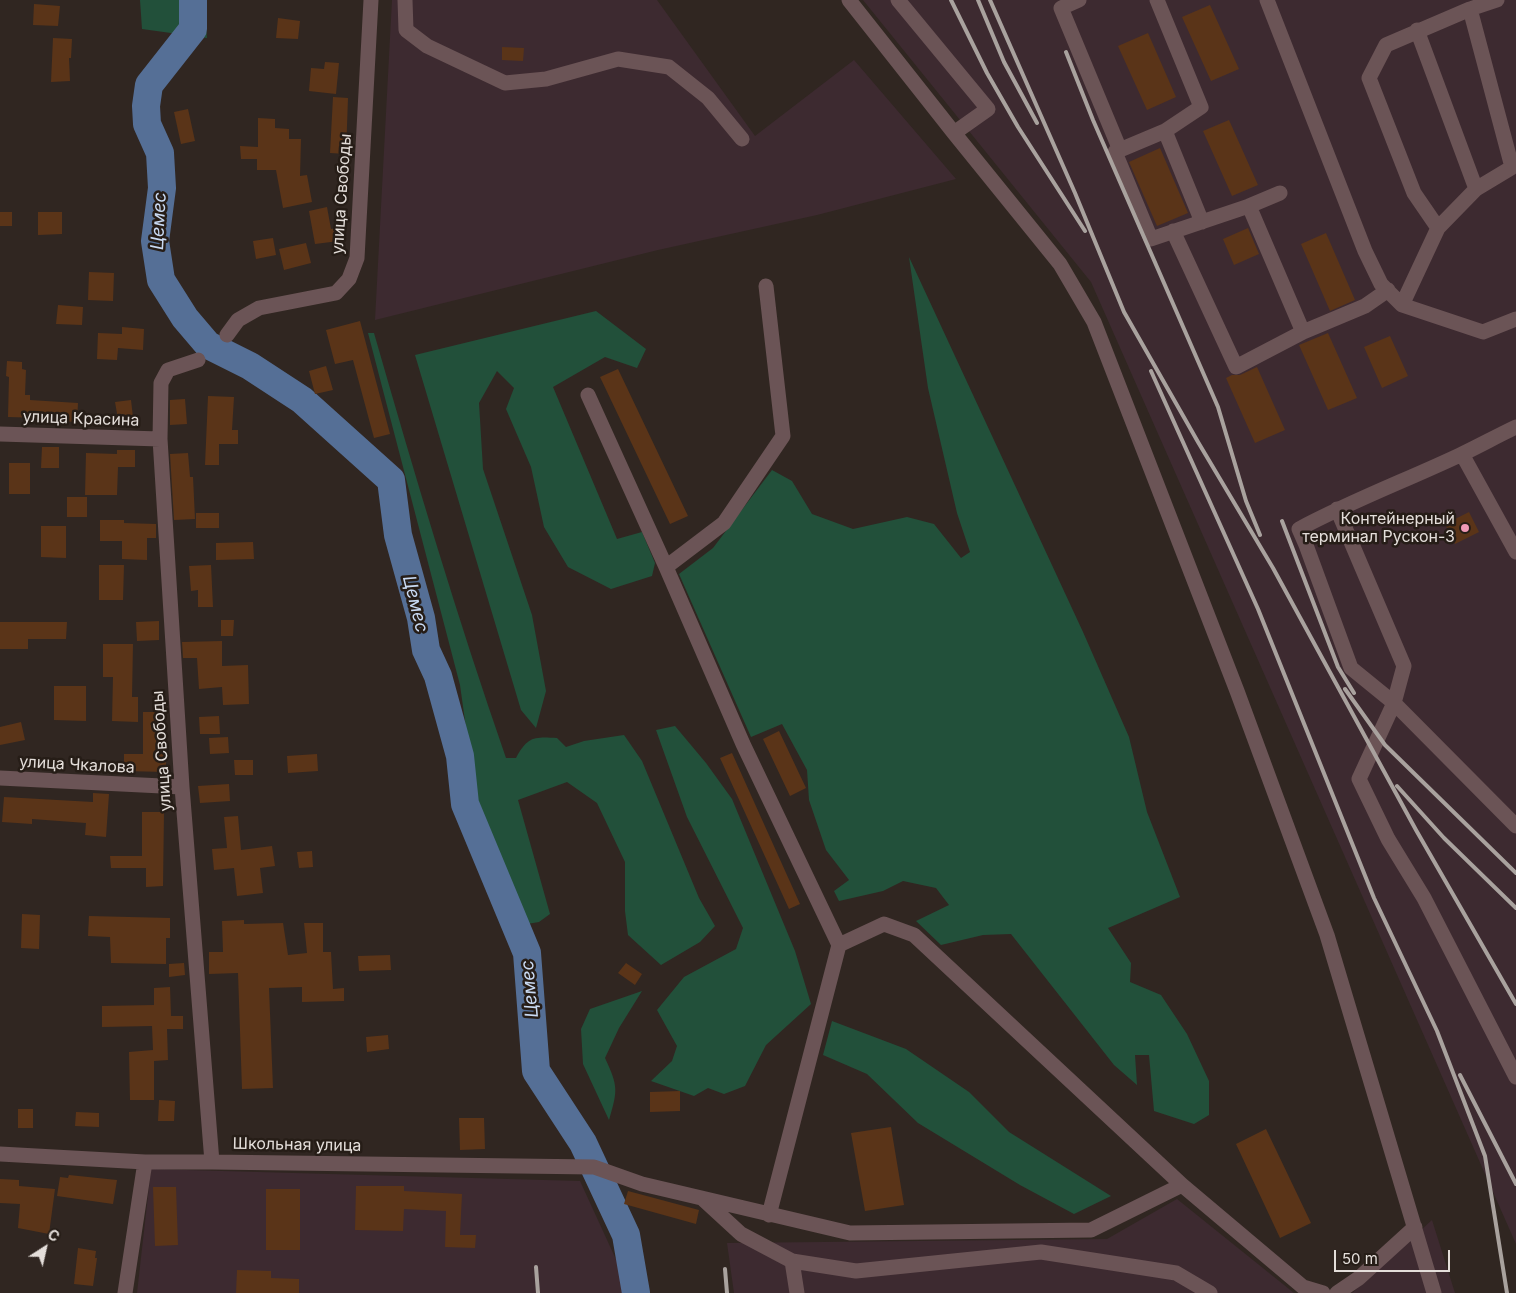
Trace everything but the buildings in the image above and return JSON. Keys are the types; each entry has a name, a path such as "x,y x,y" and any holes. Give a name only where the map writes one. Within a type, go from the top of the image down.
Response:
{"street":[{"name":"улица Свободы","path":"227,335 238,320 259,308 336,293 350,279 357,258 371,0"},
{"path":"406,0 406,30 427,46 505,83 546,80 618,59 669,67 708,98 742,139"},
{"path":"849,0 954,134 1060,264 1094,322 1234,682 1327,935 1416,1227 1434,1293"},
{"path":"898,0 988,109 954,134"},
{"path":"1079,0 1062,8 1120,150"},
{"path":"1157,0 1201,107 1165,131 1115,152 1151,239 1173,230 1249,206 1280,193"},
{"path":"1267,0 1365,251 1382,284 1402,305 1483,332 1516,319"},
{"path":"1438,228 1414,194 1368,78 1386,45 1417,30 1497,0"},
{"path":"1402,305 1438,228 1476,189 1514,166 1470,9"},
{"path":"1417,30 1476,189"},
{"path":"1165,131 1202,222"},
{"path":"1249,206 1303,332"},
{"path":"1173,230 1236,367 1303,332 1365,306 1388,290"},
{"path":"666,567 724,523 782,436 766,286"},
{"name":"улица Свободы","path":"198,360 168,370 161,382 160,439 182,787 212,1162"},
{"path":"588,395 743,744 839,945 769,1215"},
{"path":"1516,427 1462,454 1337,509 1299,529 1351,668 1394,703 1516,826"},
{"name":"улица Красина","path":"0,434 160,439"},
{"path":"1462,454 1516,552"},
{"path":"1337,509 1404,666 1394,703 1359,779 1388,839 1424,898 1516,1077"},
{"name":"улица Чкалова","path":"0,778 182,787"},
{"path":"839,945 884,924 914,935 1182,1185 1303,1287 1323,1293"},
{"name":"Школьная улица","path":"0,1154 145,1162 594,1167 642,1184 850,1233 1091,1230 1182,1185"},
{"path":"125,1293 145,1162"},
{"path":"703,1199 741,1234 792,1261 856,1270 1041,1252 1176,1273 1210,1293"},
{"path":"1337,1293 1359,1278 1416,1227"},
{"path":"792,1261 797,1293"}],"shaded area":[{"path":"392,0 657,0 755,136 854,60 956,179 817,215 658,250 375,320"},
{"path":"863,0 1516,0 1516,1244 1091,282"},
{"path":"151,1169 580,1181 619,1266 623,1293 137,1293"},
{"path":"1177,1199 1294,1293 734,1293 727,1243 1107,1239"},
{"path":"1432,1220 1455,1293 1352,1293"}],"green space":[{"path":"140,0 204,0 207,38 142,29"},
{"path":"909,257 1083,632 1129,737 1147,812 1180,897 1108,928 1131,963 1130,982 1161,995 1187,1034 1209,1081 1209,1115 1194,1124 1154,1111 1149,1055 1135,1055 1137,1085 1114,1065 1011,934 983,935 941,945 916,921 949,905 936,888 903,881 883,891 839,901 834,891 849,880 826,850 809,800 807,770 782,724 751,737 679,574 713,548 772,470 792,481 812,514 853,529 907,517 934,524 961,558 970,552 957,513 928,388"},
{"path":"596,311 646,349 637,368 605,357 553,387 617,539 642,532 655,563 652,576 611,589 568,567 544,527 531,467 506,409 514,388 497,371 479,403 483,469 532,615 546,691 536,728 521,710 415,355"},
{"path":"368,333 374,333 437,546 506,758 516,758 524,745 537,738 557,738 566,747 584,741 624,735 642,761 699,898 715,926 700,942 661,965 628,935 625,911 625,862 597,803 567,782 518,800 550,914 539,922 521,925 473,801 460,685"},
{"path":"675,726 706,763 732,799 795,951 811,1004 766,1045 745,1086 724,1094 708,1088 694,1096 651,1081 672,1061 677,1046 657,1010 684,977 736,949 743,928 687,817 656,730"},
{"path":"642,991 619,1028 605,1058 615,1088 614,1102 609,1120 583,1064 581,1029 590,1009"},
{"path":"832,1021 906,1049 969,1092 1009,1132 1111,1196 1074,1214 1020,1185 918,1123 867,1074 823,1055"}],"waterway":[{"name":"Цемес","path":"193,0 193,29 149,85 146,106 147,124 160,153 162,188 155,241 161,280 185,318 208,345 250,366 302,400 391,480 398,535 421,618 426,650 438,676 460,756 465,804 527,953 536,1071 583,1143 626,1235 636,1293"}],"railway":[{"path":"951,0 987,73 1018,127 1085,231"},
{"path":"978,0 1004,62 1037,123"},
{"path":"990,0 1075,193 1124,312 1273,568 1416,830 1516,1004"},
{"path":"1066,52 1093,120 1218,407 1246,501 1260,535"},
{"path":"1151,371 1258,609 1374,898 1437,1031 1485,1156 1507,1293"},
{"path":"1282,521 1338,667 1354,693"},
{"path":"1345,689 1385,745 1516,873"},
{"path":"1397,786 1444,838 1516,908"},
{"path":"1460,1075 1516,1184"},
{"path":"536,1267 538,1293"},
{"path":"725,1269 727,1293"}],"place":[{"name":"Контейнерный терминал Рускон-3","path":"1465,528"}]}
